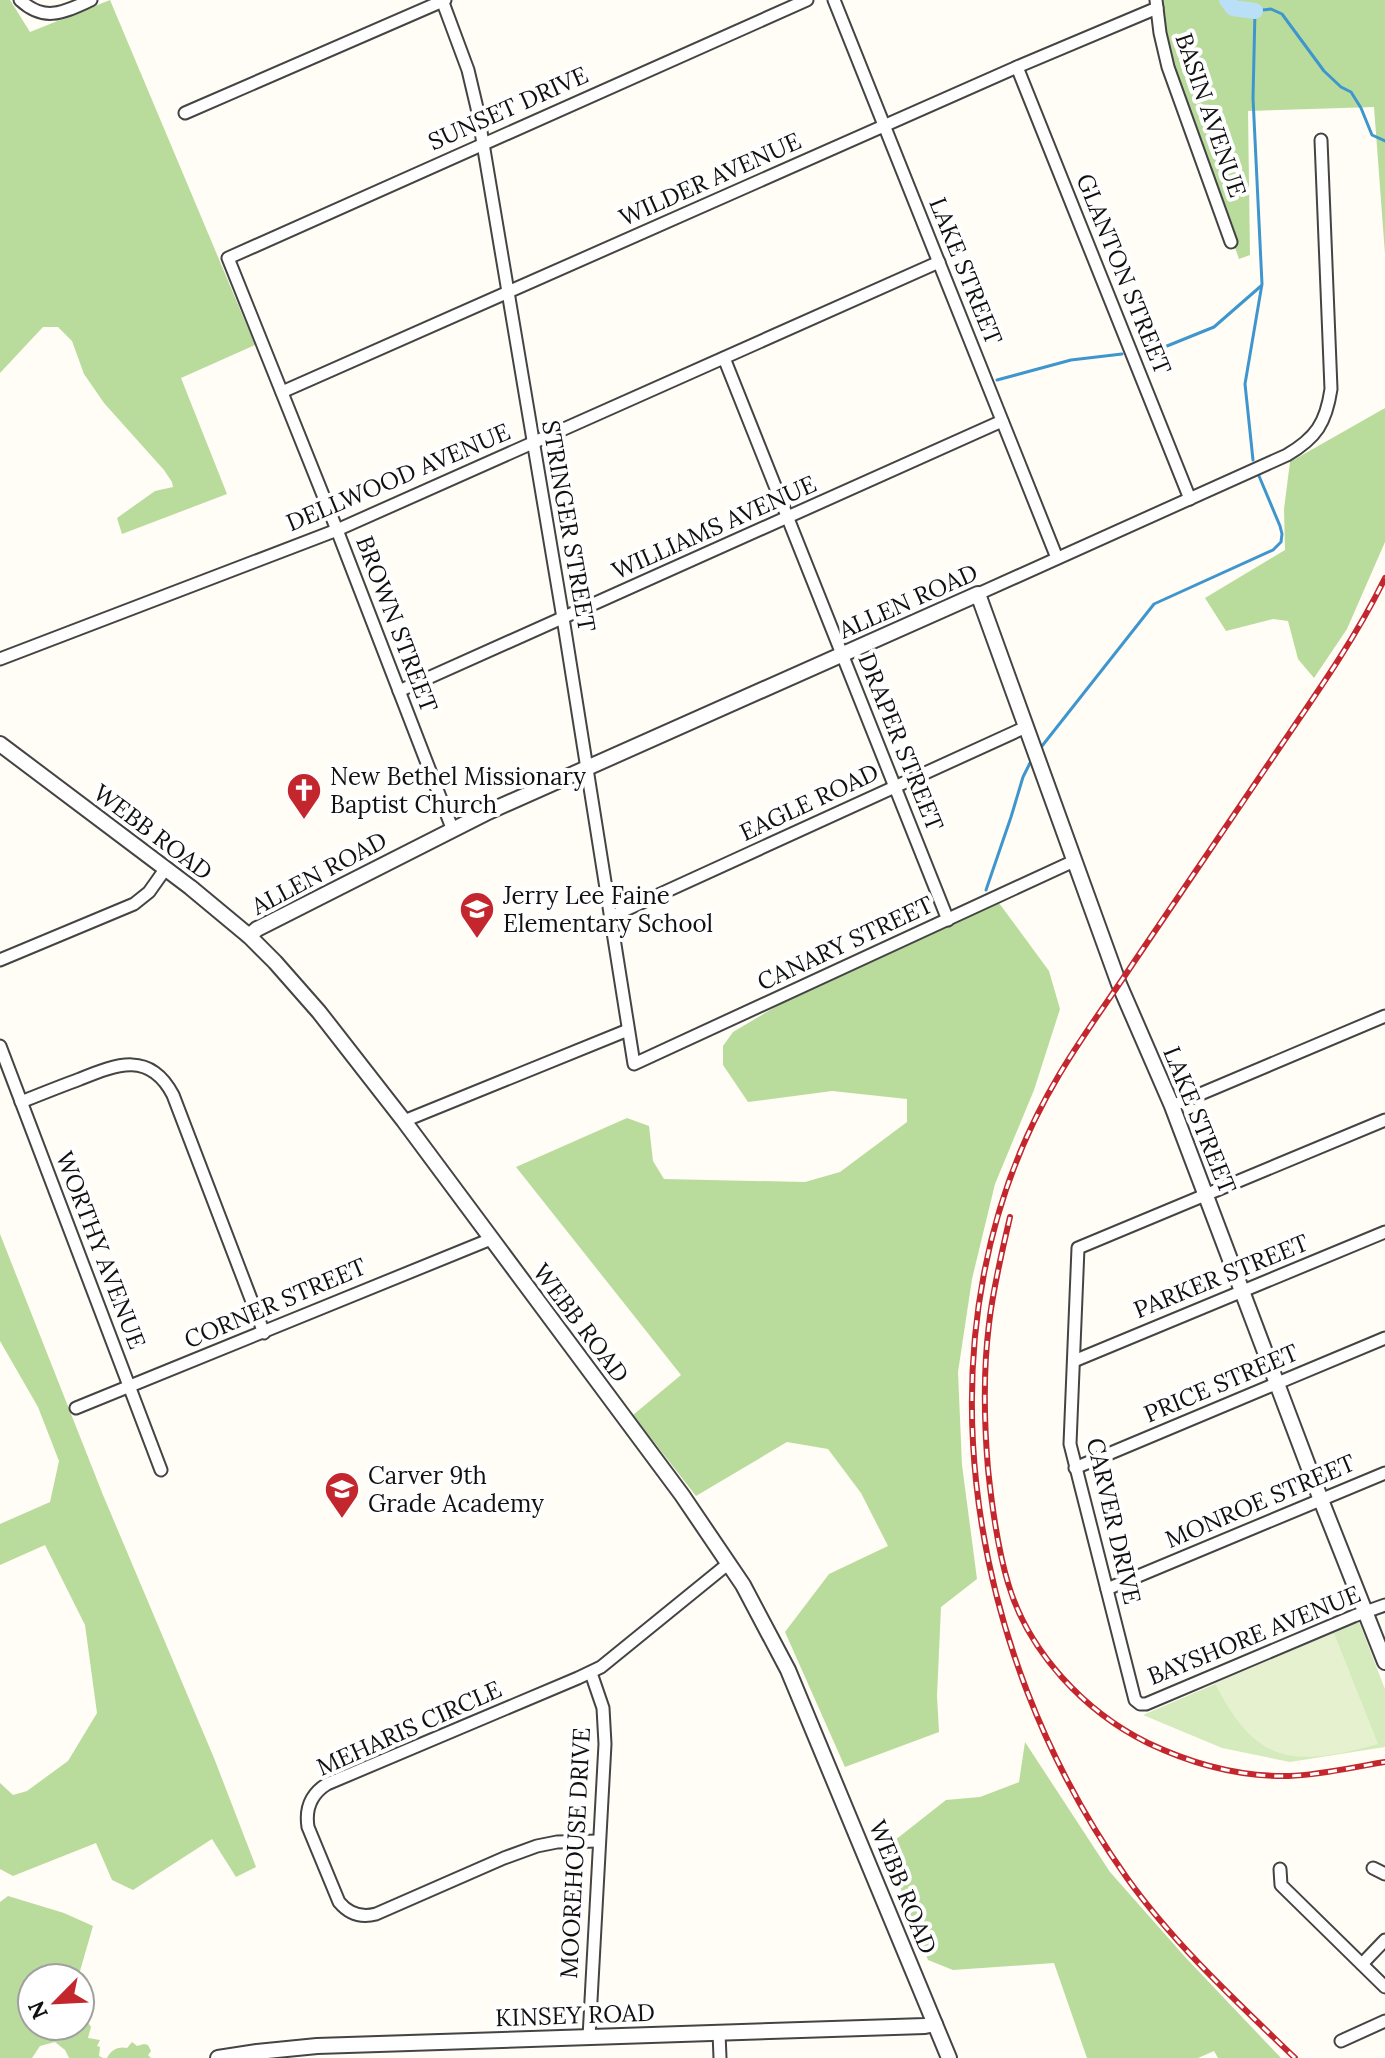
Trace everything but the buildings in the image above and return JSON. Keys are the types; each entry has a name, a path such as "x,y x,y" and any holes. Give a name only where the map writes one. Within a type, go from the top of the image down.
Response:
{"street":[{"path":"20,0 46,14 68,11 91,0"},
{"path":"185,113 443,0"},
{"name":"STRINGER STREET","path":"443,0 473,88 563,618 634,1064"},
{"name":"SUNSET DRIVE","path":"228,258 807,0"},
{"name":"LAKE STREET","path":"834,0 1057,558"},
{"name":"WILDER AVENUE","path":"282,392 1157,4"},
{"name":"BASIN AVENUE","path":"1157,4 1168,67 1231,242"},
{"name":"GLANTON STREET","path":"1017,67 1190,499"},
{"name":"ALLEN ROAD","path":"249,936 257,929 452,828 1300,447 1319,428 1331,389 1321,140"},
{"name":"BROWN STREET","path":"228,258 452,828"},
{"name":"DELLWOOD AVENUE","path":"0,659 337,530 939,262"},
{"name":"DRAPER STREET","path":"724,358 948,920"},
{"name":"WILLIAMS AVENUE","path":"399,691 1002,421"},
{"name":"LAKE STREET","path":"978,594 1119,984 1172,1106 1385,1662"},
{"name":"EAGLE ROAD","path":"610,917 1026,727"},
{"name":"WEBB ROAD","path":"0,744 166,868 249,936 275,962 319,1012 404,1121 682,1495 729,1563 774,1641 949,2058"},
{"name":"CANARY STREET","path":"634,1064 1074,861"},
{"path":"0,960 134,904 149,892 166,868"},
{"path":"1172,1106 1385,1016"},
{"path":"404,1121 628,1030"},
{"name":"WORTHY AVENUE","path":"0,1046 161,1470"},
{"path":"21,1102 119,1065 141,1066 160,1077 173,1095 264,1333"},
{"path":"1206,1194 1385,1120"},
{"name":"CARVER DRIVE","path":"1140,1704 1135,1700 1070,1444 1078,1248 1206,1194"},
{"name":"PARKER STREET","path":"1074,1361 1385,1232"},
{"name":"CORNER STREET","path":"76,1408 491,1239"},
{"name":"PRICE STREET","path":"1075,1468 1385,1338"},
{"name":"MONROE STREET","path":"1107,1589 1385,1473"},
{"name":"MEHARIS CIRCLE","path":"599,1841 537,1846 376,1914 364,1916 347,1911 339,1902 307,1821 310,1803 327,1784 591,1673 610,1661 729,1563"},
{"name":"BAYSHORE AVENUE","path":"1140,1704 1385,1605"},
{"name":"MOOREHOUSE DRIVE","path":"589,2037 604,1724 603,1708 591,1673"},
{"path":"1373,1868 1385,1874"},
{"path":"1280,1869 1281,1885 1385,1987"},
{"path":"1362,1964 1385,1940"},
{"path":"1341,2041 1385,2021"},
{"name":"KINSEY ROAD","path":"218,2058 317,2046 935,2024"},
{"path":"719,2032 720,2058"}],"green space":[{"path":"0,0 10,0 30,32 110,0 255,345 181,378 227,494 122,534 117,518 155,491 173,487 172,482 104,403 84,374 72,341 58,327 43,327 0,373"},
{"path":"1162,0 1385,0 1385,254 1374,107 1248,111 1250,255 1239,259 1172,65"},
{"path":"1385,408 1385,542 1347,629 1314,678 1298,659 1288,621 1273,619 1226,631 1205,598 1285,550 1284,509 1290,462"},
{"path":"999,903 1049,971 1060,1009 1034,1090 995,1184 972,1279 958,1372 962,1465 977,1579 941,1607 937,1696 939,1732 845,1767 785,1632 829,1574 888,1546 861,1493 828,1449 787,1442 696,1496 633,1415 681,1375 516,1167 627,1118 649,1126 653,1161 664,1179 805,1182 840,1172 907,1122 907,1099 832,1091 748,1102 723,1065 723,1046 733,1032 777,1006"},
{"path":"0,1234 256,1867 236,1877 212,1839 133,1890 112,1880 96,1843 13,1876 0,1869 0,1783 13,1795 27,1791 68,1761 97,1713 85,1625 45,1545 0,1565 0,1524 50,1502 59,1461 38,1407 0,1341"},
{"path":"1359,1622 1385,1689 1385,1747 1290,1762 1222,1748 1143,1715"},
{"path":"1334,1633 1378,1744 1323,1756 1301,1757 1263,1745 1246,1731 1215,1683"},
{"path":"1025,1742 1110,1872 1281,2058 1218,2058 1214,2051 1198,2058 1087,2058 1054,1963 953,1970 928,1960 885,1848 946,1800 980,1797 1019,1782"},
{"path":"8,1896 64,1913 93,1926 83,1962 16,1962 16,2042 55,2042 40,2046 32,2058 0,2058 0,1902"},
{"path":"100,2040 97,2046 100,2047 99,2056 103,2058 69,2058 55,2042"},
{"path":"132,2042 137,2046 148,2045 151,2058 107,2058 113,2051 127,2048"}],"waterway":[{"path":"1227,0 1233,8 1255,11"},
{"path":"1253,460 1245,384 1262,284 1253,98 1255,11 1271,9 1282,14 1324,71 1351,92 1372,135 1385,141"},
{"path":"1144,347 1167,346 1214,327 1261,286"},
{"path":"997,380 1071,360 1122,354"},
{"path":"1042,746 1154,604 1273,550 1281,542 1280,526 1259,476"},
{"path":"986,890 1030,763"}],"railway":[{"path":"1295,2058 1165,1926 1127,1878 1071,1788 1027,1691 995,1589 976,1484 972,1378 984,1273 1012,1172 1059,1075 1323,683 1385,578"},
{"path":"1010,1217 995,1284 987,1342 985,1396 988,1469 995,1526 1008,1583 1029,1633 1044,1656 1102,1715 1148,1743 1199,1763 1234,1772 1289,1776 1385,1762"}],"place":[{"name":"New Bethel Missionary Baptist Church","path":"304,821"},
{"name":"Jerry Lee Faine Elementary School","path":"477,940"},
{"name":"Carver 9th Grade Academy","path":"342,1520"}]}
